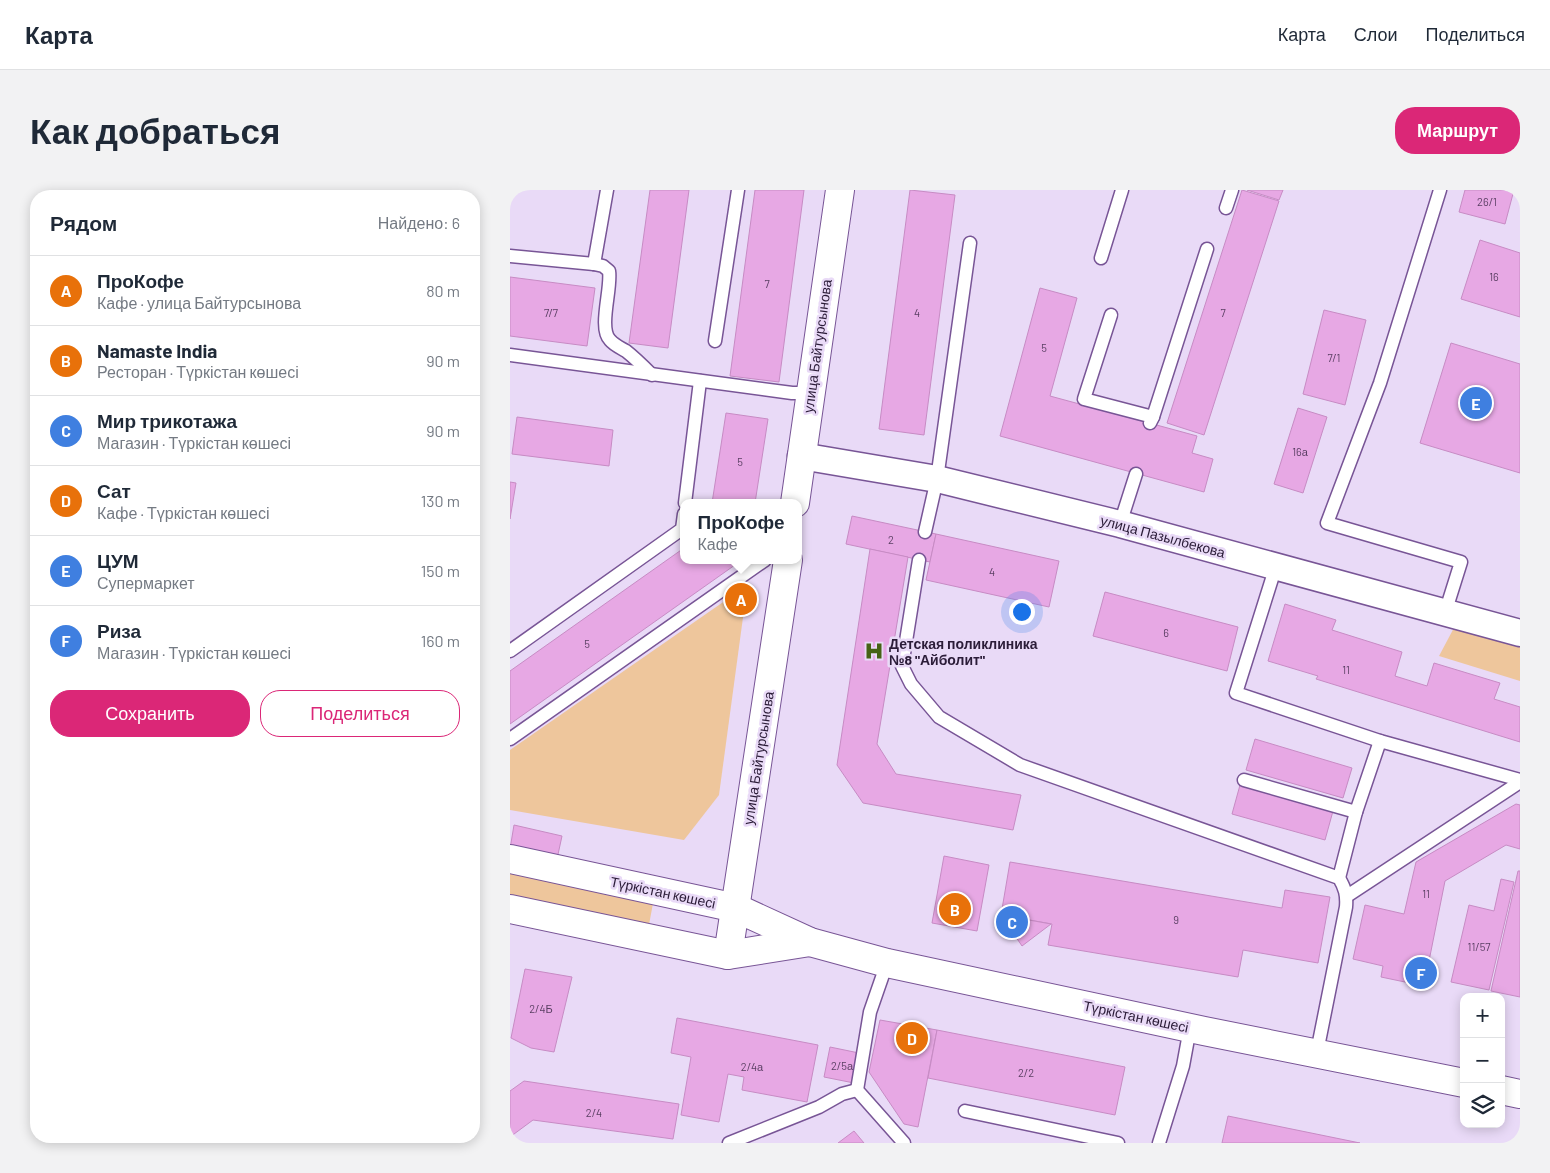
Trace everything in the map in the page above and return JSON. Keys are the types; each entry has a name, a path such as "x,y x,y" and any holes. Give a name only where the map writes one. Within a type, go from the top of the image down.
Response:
{"main road":[{"name":"улица Байтурсынова","path":"796,499 840,190"},
{"name":"улица Байтурсынова","path":"728,955 736,908 779,564"},
{"name":"Түркістан көшесі","path":"510,859 736,908 810,942 887,963 1190,1028 1460,1081"},
{"name":"Түркістан көшесі","path":"510,909 728,955 810,942"},
{"path":"1505,1091 1520,1094"}],"street":[{"name":"улица Пазылбекова","path":"801,456 937,479 1120,524 1520,633"}],"lane":[{"path":"594,264 608,190"},
{"path":"715,341 738,190"},
{"path":"1101,258 1122,190"},
{"path":"1226,208 1232,190"},
{"path":"1440,190 1380,383 1327,523 1461,562 1445,613"},
{"path":"925,532 937,479 970,243"},
{"path":"1111,315 1084,400 1151,420 1206,249"},
{"path":"510,256 594,264 603,266 609,271 611,281 605,321 606,333 610,340 635,358 652,375"},
{"path":"510,355 652,375 810,394"},
{"path":"685,499 700,381"},
{"path":"1120,524 1136,474"},
{"path":"510,651 680,530"},
{"path":"919,560 902,666 911,684 939,717 1020,765 1339,878 1347,896 1317,1052"},
{"path":"510,739 774,564"},
{"path":"1276,566 1236,693 1380,741 1520,781"},
{"path":"1339,878 1356,812 1380,741"},
{"path":"1244,780 1356,812"},
{"path":"1347,896 1520,781"},
{"path":"857,1090 870,1012 887,963"},
{"path":"1159,1143 1183,1066 1190,1028"},
{"path":"730,1143 819,1107 842,1094 857,1090"},
{"path":"857,1090 904,1143"},
{"path":"966,1111 1118,1143"}],"shaded area":[{"path":"729,598 744,610 719,795 684,840 510,810 510,750"},
{"path":"1456,624 1520,643 1520,681 1439,656"},
{"path":"510,864 655,893 647,935 510,905"}],"building":[{"path":"650,190 689,190 668,348 629,343"},
{"path":"755,190 804,190 779,382 730,376"},
{"path":"910,190 955,195 924,435 879,429"},
{"path":"1242,190 1279,201 1204,435 1167,423"},
{"path":"1247,190 1283,190 1279,200"},
{"path":"1465,190 1514,190 1505,224 1459,212"},
{"path":"1480,240 1520,253 1520,317 1461,299"},
{"path":"510,277 595,288 587,346 510,336"},
{"path":"1040,288 1077,298 1050,396 1197,436 1192,453 1213,459 1204,492 1000,436"},
{"path":"1324,310 1366,320 1345,405 1303,394"},
{"path":"1451,343 1520,364 1520,473 1420,443"},
{"path":"1298,408 1327,417 1303,493 1274,484"},
{"path":"726,413 768,419 756,499 713,499"},
{"path":"517,417 613,430 609,466 512,454"},
{"path":"510,482 516,483 510,519"},
{"path":"852,516 936,534 930,562 846,544"},
{"path":"936,534 1059,561 1049,607 926,580"},
{"name":"Детская поликлиника №8 \"Айболит\"","path":"870,549 908,557 877,744 896,774 1021,795 1013,830 863,803 837,765"},
{"path":"680,551 680,564 736,564 510,724 510,671"},
{"path":"1105,592 1238,627 1227,671 1093,636"},
{"path":"1285,604 1336,620 1332,630 1402,652 1395,676 1427,686 1434,663 1500,683 1494,699 1520,707 1520,742 1316,679 1318,676 1268,661"},
{"path":"1255,739 1352,768 1343,798 1246,770"},
{"path":"1240,785 1333,811 1325,840 1232,814"},
{"path":"1516,804 1520,805 1520,849 1506,845 1445,881 1424,986 1381,977 1383,966 1353,959 1365,905 1404,914 1416,862"},
{"path":"514,825 562,836 557,859 510,849"},
{"path":"944,856 989,865 977,931 932,923"},
{"path":"1010,862 1282,908 1285,890 1330,897 1318,963 1243,950 1238,977 1048,945 1052,924 1001,915"},
{"path":"1518,871 1520,871 1520,997 1491,991"},
{"path":"1501,879 1514,882 1489,990 1451,982 1469,905 1494,911"},
{"path":"1001,915 1051,924 1022,946"},
{"path":"525,969 572,977 554,1052 531,1048 511,1038"},
{"path":"677,1018 818,1045 807,1102 742,1090 744,1077 728,1074 719,1122 681,1115 691,1057 671,1053"},
{"path":"880,1020 937,1030 918,1127 904,1124 869,1072"},
{"path":"937,1030 1125,1067 1115,1115 928,1078"},
{"path":"830,1047 859,1053 854,1083 824,1077"},
{"path":"524,1081 679,1104 673,1139 533,1120 510,1137 510,1091"},
{"path":"1228,1116 1360,1143 1222,1143"},
{"path":"854,1131 864,1143 838,1143"}],"place":[{"name":"ЦУМ","path":"1476,403"},
{"name":"ПроКофе","path":"741,599"},
{"name":"Детская поликлиника №8 \"Айболит\"","path":"874,651"},
{"name":"Namaste India","path":"955,909"},
{"name":"Мир трикотажа","path":"1012,922"},
{"name":"Риза","path":"1421,973"},
{"name":"Сат","path":"912,1038"}]}
